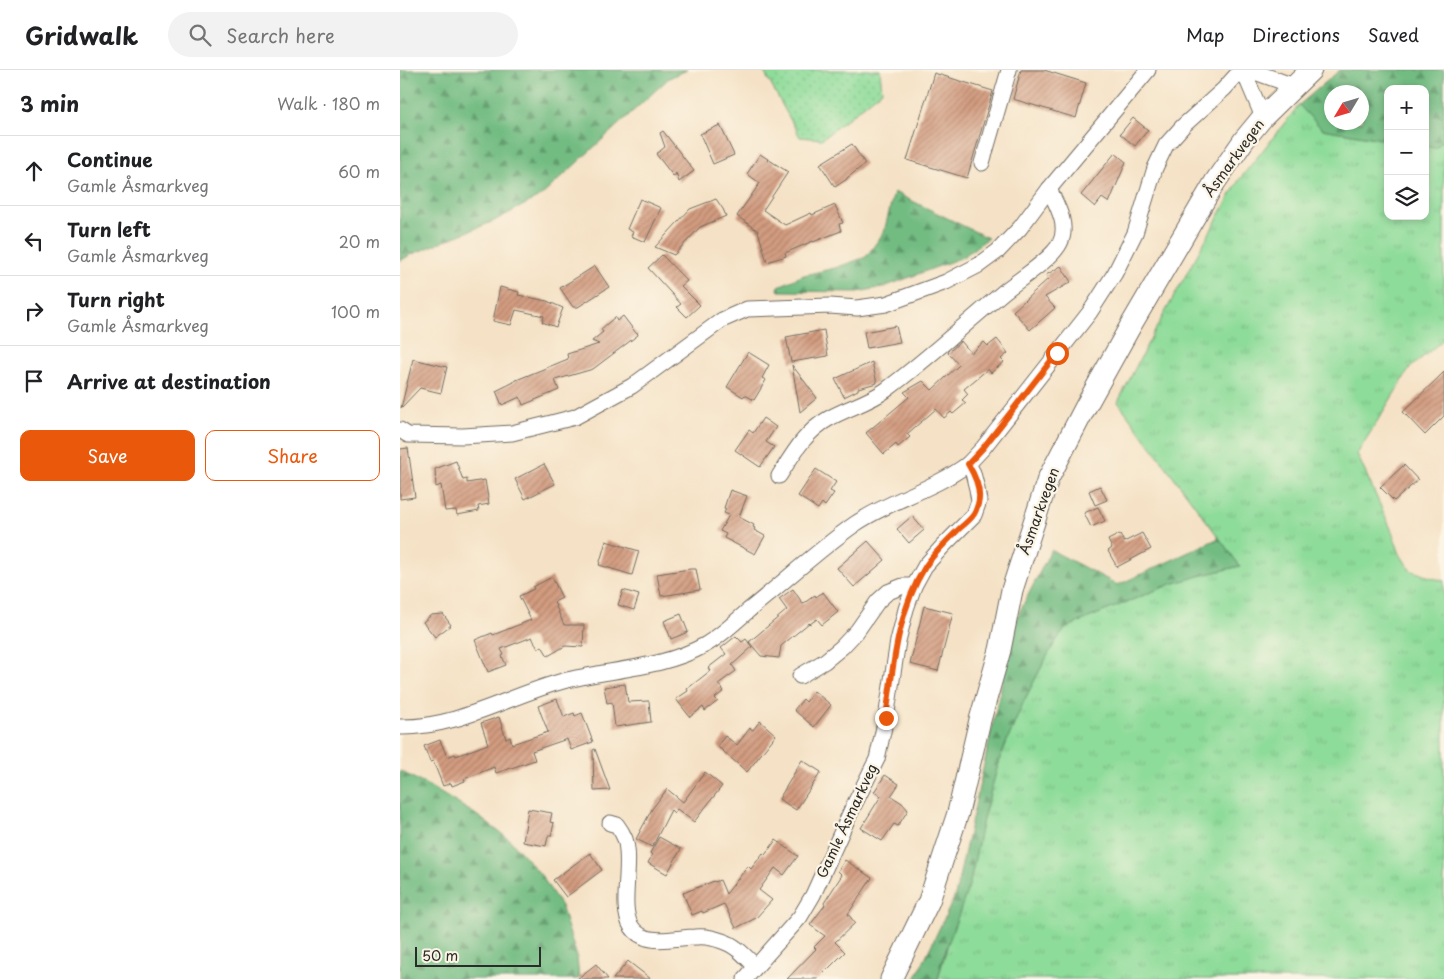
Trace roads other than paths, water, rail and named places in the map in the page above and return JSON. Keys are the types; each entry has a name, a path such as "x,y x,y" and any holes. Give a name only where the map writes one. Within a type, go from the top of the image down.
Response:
{"main road":[{"name":"Åsmarkvegen","path":"891,979 929,901 958,814 980,720 1000,650 1012,590 1048,479 1113,358 1214,182 1263,117 1311,70"}],"street":[{"path":"982,162 1009,70"},
{"path":"400,430 408,435 463,436 512,433 575,417 632,386 722,320 747,309 830,306 858,308 886,304 946,282 979,265 998,251 1020,228 1049,189 1148,70"},
{"path":"400,727 444,723 562,681 646,666 679,656 705,645 855,524 884,507 954,474 968,464 983,448 1090,312 1115,273 1135,233 1155,168 1166,145 1183,126 1242,70 1263,117"},
{"path":"1249,70 1294,86"},
{"path":"779,476 802,441 814,428 884,391 921,363 1056,250 1062,237 1063,224 1049,189"},
{"name":"Gamle Åsmarkveg","path":"745,979 800,917 813,895 877,759 886,718 898,641 914,586 926,566 942,546 974,515 979,501 973,473 968,464"},
{"path":"800,676 825,661 842,647 857,631 878,601 888,592 903,586 914,586"},
{"path":"610,824 617,825 624,837 628,867 626,912 631,926 640,935 654,940 697,936 723,941 734,947 756,966"}]}
